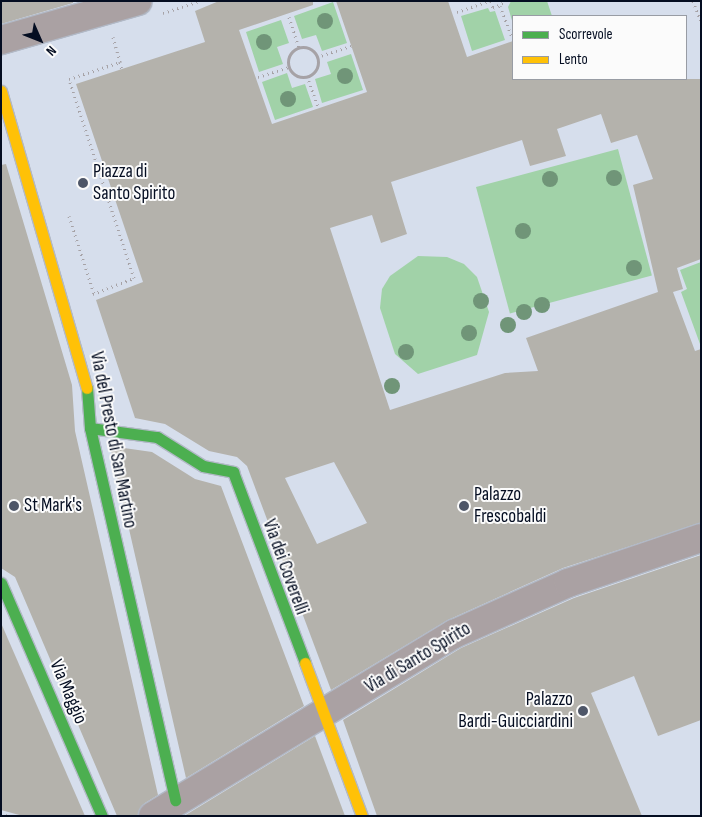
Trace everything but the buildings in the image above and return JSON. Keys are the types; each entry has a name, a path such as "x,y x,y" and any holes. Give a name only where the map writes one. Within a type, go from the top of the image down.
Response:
{"street":[{"path":"1,40 146,8"},
{"name":"Via del Presto di San Martino","path":"1,91 87,382 90,428 175,800"},
{"name":"Via dei Coverelli","path":"90,428 158,437 203,466 232,472 322,716 362,816"},
{"name":"Via di Santo Spirito","path":"153,816 175,800 322,716 463,630 568,583 701,538"},
{"name":"Via Maggio","path":"1,583 102,816"}],"path":[{"path":"146,8 200,1"},
{"path":"457,12 490,1 493,8 500,6 506,1"},
{"path":"693,1 701,22"},
{"path":"500,6 512,38"},
{"path":"289,17 299,47"},
{"path":"113,38 122,70"},
{"path":"317,57 351,46"},
{"path":"299,47 316,52 319,64 308,76 301,78 289,67 288,60 299,47"},
{"path":"64,305 134,278 69,79 120,62"},
{"path":"258,77 289,67"},
{"path":"308,76 318,107"},
{"path":"67,210 94,294"},
{"path":"1,814 9,816"}],"green space":[{"path":"511,1 547,1 552,15 512,15 512,21 508,7"},
{"path":"333,2 347,43 322,51 316,35 302,39 294,16"},
{"path":"488,8 490,12 495,11 505,40 472,51 461,16"},
{"path":"281,20 289,43 277,47 283,64 259,72 246,32"},
{"path":"351,54 363,90 322,103 315,79 331,74 327,62"},
{"path":"287,73 292,88 305,84 313,107 275,120 262,82"},
{"path":"618,149 652,276 510,314 476,187"},
{"path":"418,256 447,257 464,264 477,277 489,312 477,355 418,374 395,354 380,308 382,289 390,276"},
{"path":"701,262 700,344 681,292 687,289 680,270"}],"traffic: fast":[{"path":"87,388 90,428 175,800"},
{"path":"90,428 157,437 203,466 233,472 305,663"},
{"path":"1,583 102,816"}],"traffic: slow":[{"path":"1,91 87,388"},
{"path":"305,663 362,816"}],"place":[{"name":"Piazza di Santo Spirito","path":"83,183"},
{"name":"St Mark's","path":"14,506"},
{"name":"Palazzo Frescobaldi","path":"464,506"},
{"name":"Palazzo Bardi-Guicciardini","path":"583,711"}]}
